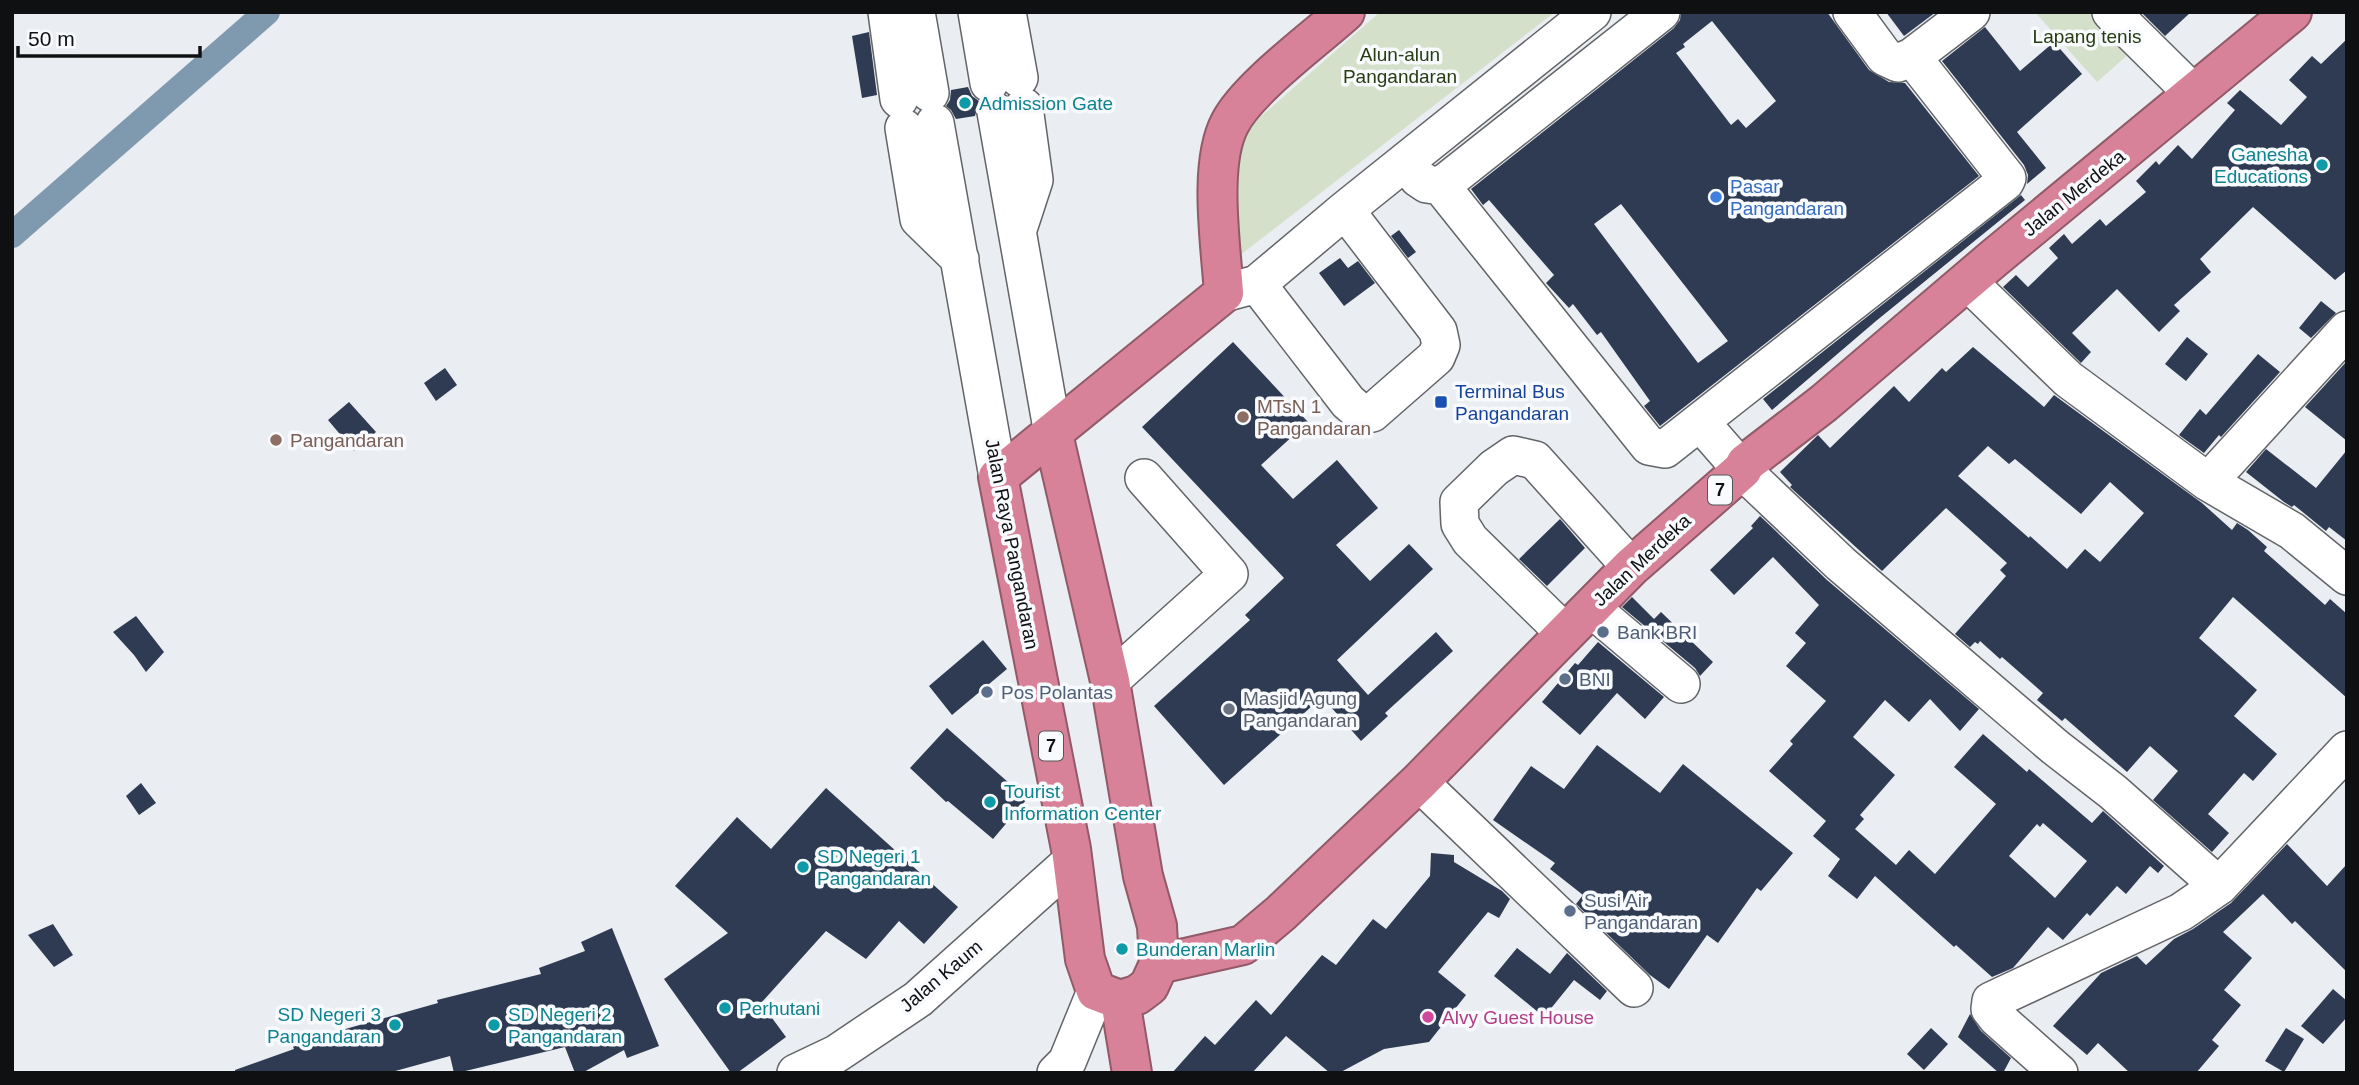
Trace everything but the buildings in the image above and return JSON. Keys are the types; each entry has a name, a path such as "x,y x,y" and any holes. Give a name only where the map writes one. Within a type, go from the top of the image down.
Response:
{"highway":[{"path":"998,477 1241,288 1218,212 1220,163 1225,134 1230,122 1254,93 1345,12"},
{"name":"Jalan Merdeka","path":"1159,964 1243,945 1281,913 1419,782 1632,567 1742,470 1746,463 1824,403 2292,12"},
{"path":"1052,434 1110,681 1143,876 1157,926 1159,964 1149,986 1137,995 1108,996"},
{"name":"Jalan Raya Pangandaran","path":"998,477 1072,860 1085,959 1108,996 1132,1073"}],"street":[{"path":"887,12 917,111"},
{"path":"916,12 917,111"},
{"path":"977,12 1034,180 1016,234 1052,434"},
{"path":"1007,12 1007,95"},
{"path":"1345,210 1438,331 1441,345 1436,358 1372,413 1362,414 1348,402 1241,288 1345,210 1592,12"},
{"path":"1441,186 1661,12"},
{"path":"1852,12 1885,57 1899,63 1912,57 1971,12"},
{"path":"2111,12 2193,93"},
{"path":"1912,57 2043,218"},
{"name":"Jalan Raya Pangandaran","path":"917,111 919,219 960,259 998,477"},
{"path":"1399,166 1427,184 1441,186 1649,446 1665,449 2005,183 2007,174"},
{"path":"1967,281 2068,379 2208,482 2292,531 2347,576"},
{"path":"2208,482 2347,330"},
{"path":"1701,423 1742,470 1841,564 2047,740 2113,792 2219,886"},
{"path":"1632,567 1535,460 1513,455 1494,468 1459,502 1460,524 1470,540 1578,621 1681,684"},
{"path":"1110,681 1228,574 1144,478"},
{"path":"2059,1073 1997,1018 1990,1009 1991,1001 2181,912 2219,886 2347,750"},
{"path":"1419,782 1633,988"},
{"name":"Jalan Kaum","path":"796,1073 836,1054 918,999 1072,860"},
{"path":"1056,1073 1067,1062 1108,996"}],"green space":[{"name":"Alun-alun Pangandaran","path":"1380,12 1555,12 1239,256 1236,156 1242,140 1258,119"},
{"name":"Lapang tenis","path":"2035,12 2097,12 2131,52 2097,82"}],"waterway":[{"path":"12,235 267,12"}],"place":[{"name":"Admission Gate","path":"965,103"},
{"name":"Ganesha Educations","path":"2322,165"},
{"name":"Pasar Pangandaran","path":"1716,197"},
{"name":"Terminal Bus Pangandaran","path":"1441,402"},
{"name":"MTsN 1 Pangandaran","path":"1243,417"},
{"name":"Pangandaran","path":"276,440"},
{"name":"Bank BRI","path":"1603,632"},
{"name":"BNI","path":"1565,679"},
{"name":"Pos Polantas","path":"987,692"},
{"name":"Masjid Agung Pangandaran","path":"1229,709"},
{"name":"Tourist Information Center","path":"990,802"},
{"name":"SD Negeri 1 Pangandaran","path":"803,867"},
{"name":"Susi Air Pangandaran","path":"1570,911"},
{"name":"Bunderan Marlin","path":"1122,949"},
{"name":"Perhutani","path":"725,1008"},
{"name":"Alvy Guest House","path":"1428,1017"},
{"name":"SD Negeri 3 Pangandaran","path":"395,1025"},
{"name":"SD Negeri 2 Pangandaran","path":"494,1025"}]}
